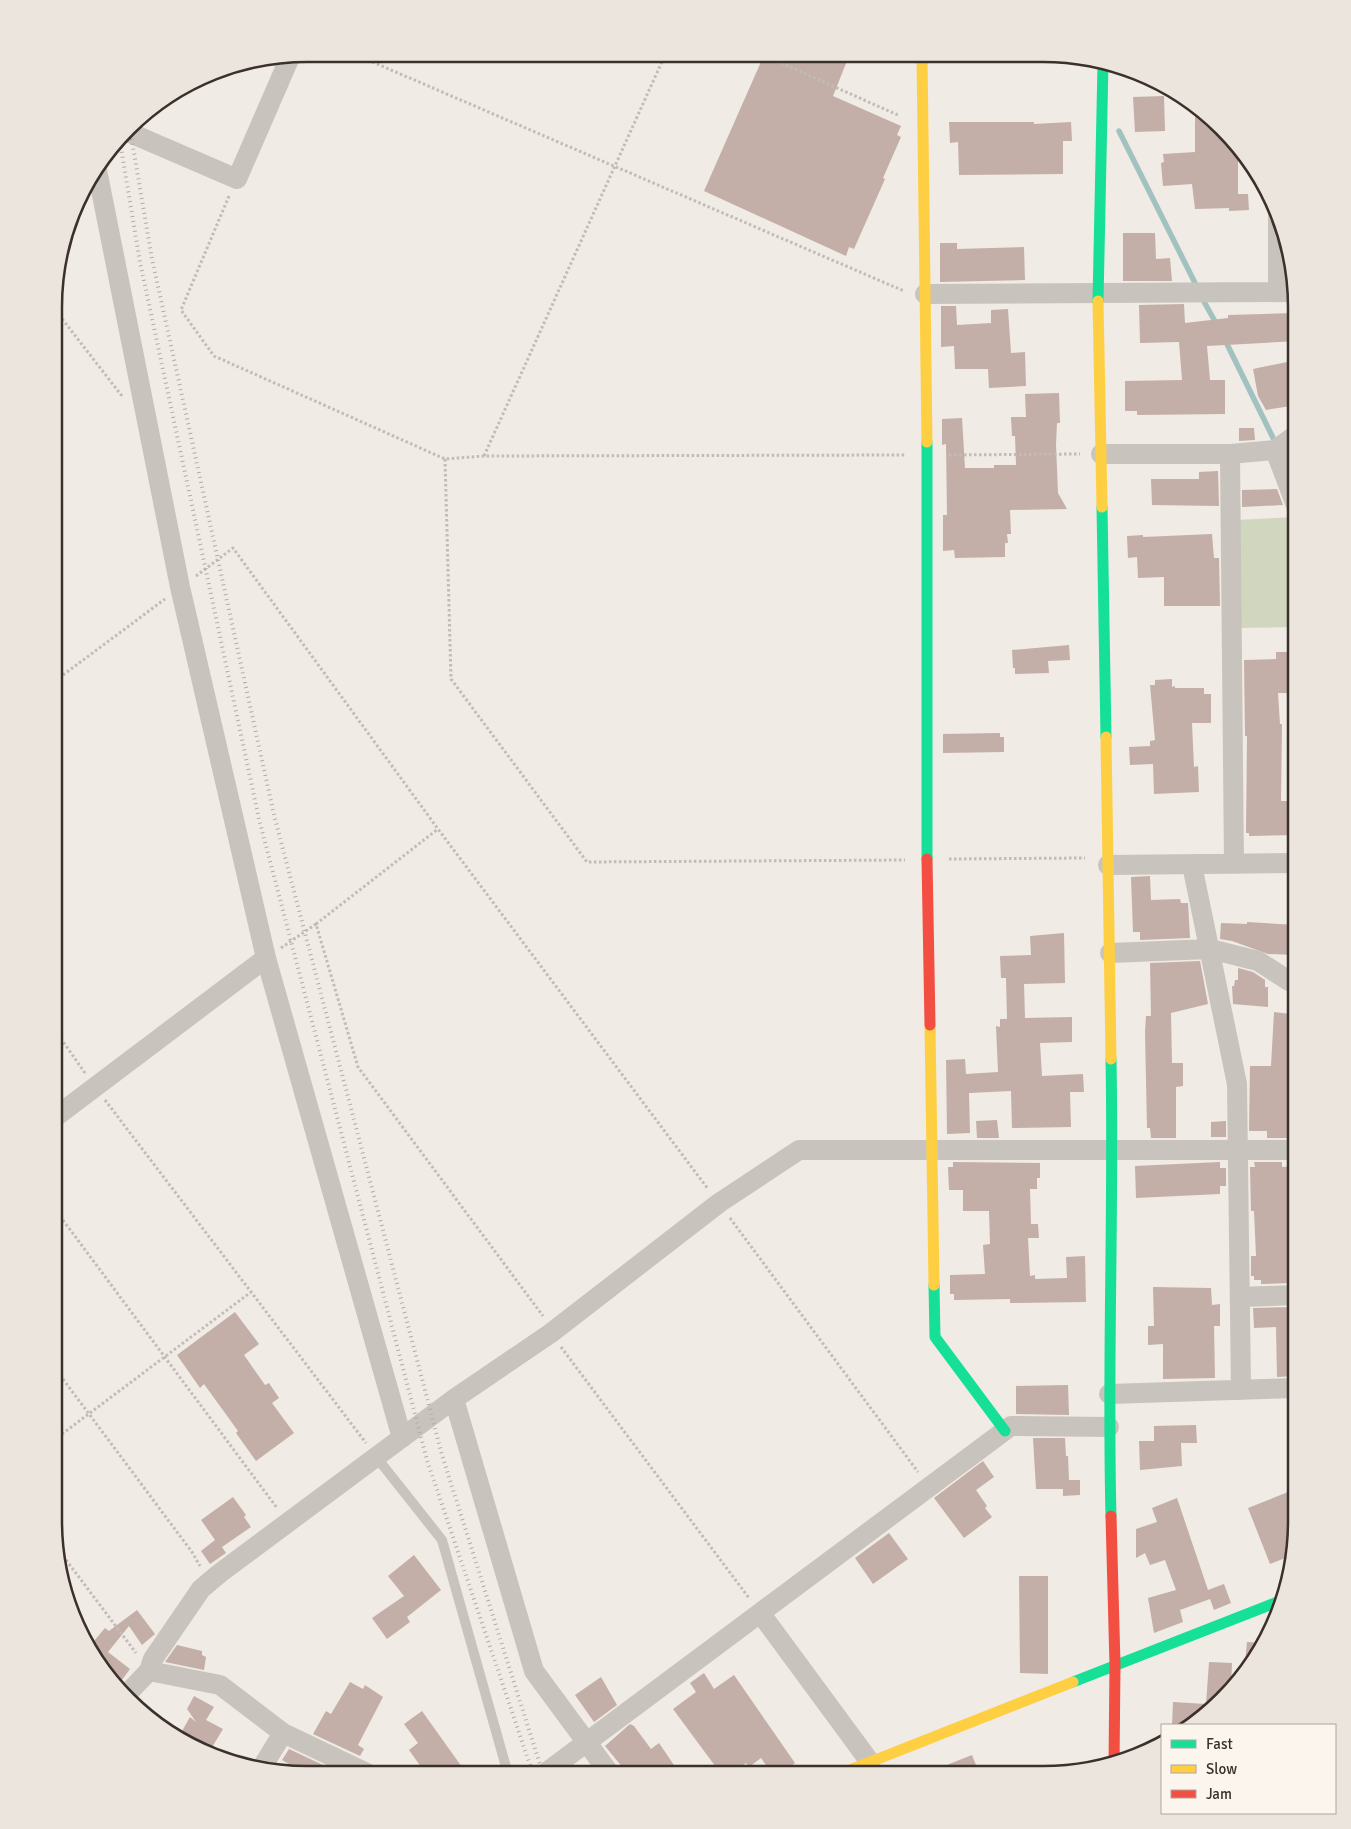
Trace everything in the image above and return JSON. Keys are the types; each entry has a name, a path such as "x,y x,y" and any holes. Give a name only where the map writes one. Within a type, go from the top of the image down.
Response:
{"street":[{"path":"922,62 927,860 935,1338 1005,1431"},
{"path":"134,134 236,179 287,64"},
{"path":"1103,70 1098,293 1113,1149 1109,1426 1115,1665 1114,1756"},
{"path":"99,179 180,587 266,958 402,1438"},
{"path":"925,287 1098,293 1287,292 1283,255"},
{"path":"1101,454 1230,454 1274,450 1288,440"},
{"path":"1274,450 1288,485"},
{"path":"1230,454 1234,864"},
{"path":"1108,862 1192,865 1288,863"},
{"path":"1192,865 1237,1084 1241,1390"},
{"path":"1110,952 1210,949 1258,961 1288,980"},
{"path":"62,1112 266,958"},
{"path":"130,1691 150,1670 153,1659 201,1589 209,1582 454,1399 551,1332 719,1203 800,1150 1288,1150"},
{"path":"1240,1297 1288,1295"},
{"path":"1109,1394 1288,1388"},
{"path":"454,1399 534,1671 604,1766"},
{"path":"555,1766 1011,1426 1109,1426"},
{"path":"860,1766 1115,1665 1273,1606"},
{"path":"761,1614 870,1762"},
{"path":"150,1670 220,1685 283,1733 352,1766"},
{"path":"265,1763 283,1733"}],"lane":[{"path":"377,1458 442,1540 506,1766"}],"path":[{"path":"372,62 905,291 925,287"},
{"path":"484,456 662,62"},
{"path":"779,62 924,126"},
{"path":"236,179 181,310 214,356 445,459 484,456 1101,454"},
{"path":"62,319 123,396"},
{"path":"445,459 450,679 587,862 927,860 1108,862"},
{"path":"62,676 233,548 438,829 930,1488"},
{"path":"266,958 316,924 438,829"},
{"path":"316,924 358,1067 546,1320 551,1332 761,1614"},
{"path":"62,1040 95,1088 377,1458"},
{"path":"62,1219 288,1523"},
{"path":"62,1434 251,1292"},
{"path":"62,1378 192,1552 209,1582"},
{"path":"66,1560 150,1670"}],"green space":[{"path":"1288,517 1288,627 1236,628 1237,520"}],"building":[{"path":"761,62 847,62 833,96 901,126 897,135 901,137 883,178 885,179 854,249 849,247 846,256 704,191"},
{"path":"1164,96 1165,131 1135,132 1133,97"},
{"path":"1195,115 1217,134 1238,158 1238,194 1248,194 1249,210 1229,211 1229,208 1195,209 1192,184 1163,186 1161,163 1164,162 1163,154 1195,152"},
{"path":"949,122 1034,122 1034,124 1071,122 1072,141 1063,141 1063,174 959,175 958,142 950,143"},
{"path":"1123,233 1155,233 1156,259 1170,258 1172,281 1123,281"},
{"path":"940,243 957,243 957,249 1024,247 1025,280 940,282"},
{"path":"1184,304 1185,323 1228,318 1228,315 1288,313 1288,342 1207,346 1210,380 1225,380 1225,414 1137,415 1137,411 1125,411 1125,381 1182,380 1179,342 1140,343 1139,305"},
{"path":"941,306 956,306 957,325 991,323 991,310 1008,309 1011,353 1025,352 1026,386 989,388 988,369 955,369 954,346 941,347"},
{"path":"1288,362 1288,406 1266,410 1258,396 1253,369"},
{"path":"1059,393 1060,423 1057,423 1056,445 1058,493 1067,509 1010,510 1011,534 1007,534 1008,543 1005,543 1005,557 955,558 954,550 943,551 943,515 947,515 946,444 942,445 942,419 962,418 965,468 994,468 994,465 1016,465 1015,436 1012,436 1011,417 1026,417 1025,394"},
{"path":"1239,428 1254,428 1255,440 1239,441"},
{"path":"1218,471 1219,506 1152,505 1151,479 1199,479 1199,472"},
{"path":"1277,489 1283,505 1242,507 1242,490"},
{"path":"1212,534 1214,558 1219,558 1220,606 1164,606 1164,577 1138,578 1137,557 1128,558 1127,536"},
{"path":"1069,645 1070,660 1048,661 1049,673 1015,674 1012,650"},
{"path":"1276,652 1288,652 1288,693 1278,693 1280,724 1282,724 1281,801 1288,801 1288,835 1249,836 1249,833 1246,833 1247,736 1245,736 1244,660 1276,659"},
{"path":"1172,679 1172,687 1204,688 1204,694 1211,694 1211,723 1192,723 1194,767 1198,766 1199,792 1154,794 1153,764 1130,765 1129,747 1150,746 1150,741 1155,740 1150,685 1155,685 1155,680"},
{"path":"1000,733 1000,737 1004,737 1004,752 943,753 943,734"},
{"path":"1150,876 1151,900 1180,899 1181,903 1188,903 1190,938 1140,940 1140,932 1133,932 1131,877"},
{"path":"1247,922 1288,924 1288,955 1268,954 1232,941 1220,939 1221,923 1247,924"},
{"path":"1064,933 1065,983 1024,984 1025,1018 1072,1017 1072,1042 1040,1043 1042,1076 1083,1074 1084,1092 1070,1092 1071,1127 1012,1128 1011,1091 969,1093 970,1133 947,1134 946,1060 965,1059 966,1074 998,1072 996,1026 1000,1027 1000,1019 1007,1019 1006,978 1001,978 1000,956 1031,955 1030,936"},
{"path":"1200,961 1208,1004 1171,1013 1172,1063 1183,1063 1183,1086 1176,1087 1176,1138 1151,1138 1150,1128 1147,1128 1145,1032 1146,1016 1151,1016 1150,963"},
{"path":"1238,968 1253,972 1265,980 1265,987 1268,987 1268,1007 1233,1004 1232,986 1234,986 1235,980 1238,980"},
{"path":"1274,1012 1288,1014 1288,1138 1267,1138 1267,1131 1249,1131 1250,1066 1271,1066"},
{"path":"997,1120 999,1138 977,1138 976,1121"},
{"path":"1226,1121 1226,1137 1211,1137 1211,1122"},
{"path":"953,1162 1040,1163 1040,1178 1037,1178 1037,1189 1030,1189 1031,1224 1038,1224 1039,1238 1028,1238 1030,1276 1035,1275 1035,1279 1067,1278 1066,1257 1085,1256 1086,1302 1010,1303 1010,1299 954,1300 954,1294 950,1294 950,1275 985,1274 983,1245 990,1244 989,1211 963,1211 963,1190 949,1190 948,1167 953,1167"},
{"path":"1220,1162 1220,1168 1226,1168 1226,1186 1220,1186 1220,1194 1136,1198 1135,1166"},
{"path":"1254,1162 1282,1162 1282,1167 1288,1167 1288,1283 1261,1284 1261,1280 1254,1280 1254,1276 1251,1276 1251,1256 1256,1256 1254,1211 1251,1211 1250,1167 1255,1167"},
{"path":"1153,1287 1211,1288 1212,1305 1220,1304 1220,1326 1214,1326 1215,1378 1163,1379 1163,1344 1148,1345 1148,1326 1154,1326"},
{"path":"1288,1307 1288,1376 1277,1377 1276,1327 1254,1328 1253,1308"},
{"path":"235,1312 259,1344 244,1355 265,1385 269,1383 279,1398 272,1403 294,1433 256,1461 236,1433 238,1431 204,1384 200,1388 177,1355"},
{"path":"1068,1385 1069,1415 1016,1414 1016,1386"},
{"path":"1196,1425 1197,1443 1181,1443 1182,1466 1140,1470 1139,1441 1154,1441 1154,1426"},
{"path":"1033,1438 1065,1438 1069,1480 1080,1480 1080,1495 1063,1496 1063,1489 1036,1489"},
{"path":"983,1461 994,1477 976,1490 992,1517 964,1538 934,1498"},
{"path":"1288,1492 1288,1537 1285,1558 1270,1564 1248,1508"},
{"path":"233,1497 246,1515 244,1517 251,1527 222,1547 226,1553 210,1564 201,1551 215,1540 201,1520"},
{"path":"1177,1498 1208,1590 1224,1584 1231,1603 1214,1610 1210,1599 1180,1610 1183,1622 1154,1633 1148,1598 1176,1590 1165,1560 1150,1565 1145,1553 1136,1558 1136,1529 1157,1522 1152,1508"},
{"path":"889,1533 908,1559 873,1584 855,1558"},
{"path":"414,1555 441,1590 407,1617 410,1622 387,1639 372,1618 404,1596 388,1576"},
{"path":"1019,1576 1048,1576 1048,1674 1020,1673"},
{"path":"137,1610 155,1634 142,1645 129,1626 108,1652 130,1669 121,1681 93,1640 105,1628 109,1631"},
{"path":"1247,1642 1257,1643 1256,1644 1245,1661"},
{"path":"177,1645 202,1651 202,1655 206,1657 204,1670 165,1662"},
{"path":"1209,1662 1232,1663 1231,1679 1217,1695 1193,1716 1181,1724 1172,1724 1173,1702 1206,1704"},
{"path":"704,1673 714,1689 734,1675 795,1763 791,1766 766,1766 761,1758 750,1766 746,1763 742,1766 715,1766 673,1709 696,1692 690,1683"},
{"path":"601,1677 617,1705 594,1722 575,1695"},
{"path":"350,1682 363,1689 365,1685 383,1697 358,1745 364,1749 360,1756 313,1734 326,1711 331,1714"},
{"path":"194,1696 214,1707 206,1720 223,1729 212,1747 182,1732 190,1717 196,1722 187,1709"},
{"path":"422,1711 461,1766 420,1766 409,1750 418,1743 404,1724"},
{"path":"630,1724 634,1726 651,1749 659,1743 675,1766 621,1766 605,1746"},
{"path":"289,1749 325,1766 292,1766 282,1760"},
{"path":"972,1755 976,1766 944,1766"}],"waterway":[{"path":"1119,131 1198,289"},
{"path":"1202,298 1217,325"},
{"path":"1225,340 1277,446"}],"railway":[{"path":"131,137 152,259 274,815 442,1455 540,1766"},
{"path":"121,148 140,262 259,819 427,1460 530,1766"}],"traffic: fast":[{"path":"1098,301 1103,70"},
{"path":"927,442 927,859"},
{"path":"1102,507 1106,737"},
{"path":"1111,1059 1111,1516"},
{"path":"934,1285 935,1337 1005,1431"},
{"path":"1073,1682 1274,1603"}],"traffic: slow":[{"path":"922,62 927,442"},
{"path":"1098,301 1102,507"},
{"path":"1106,737 1111,1059"},
{"path":"930,1025 934,1285"},
{"path":"860,1766 1073,1682"}],"traffic: jam":[{"path":"927,859 930,1025"},
{"path":"1111,1516 1115,1665 1114,1756"}]}
